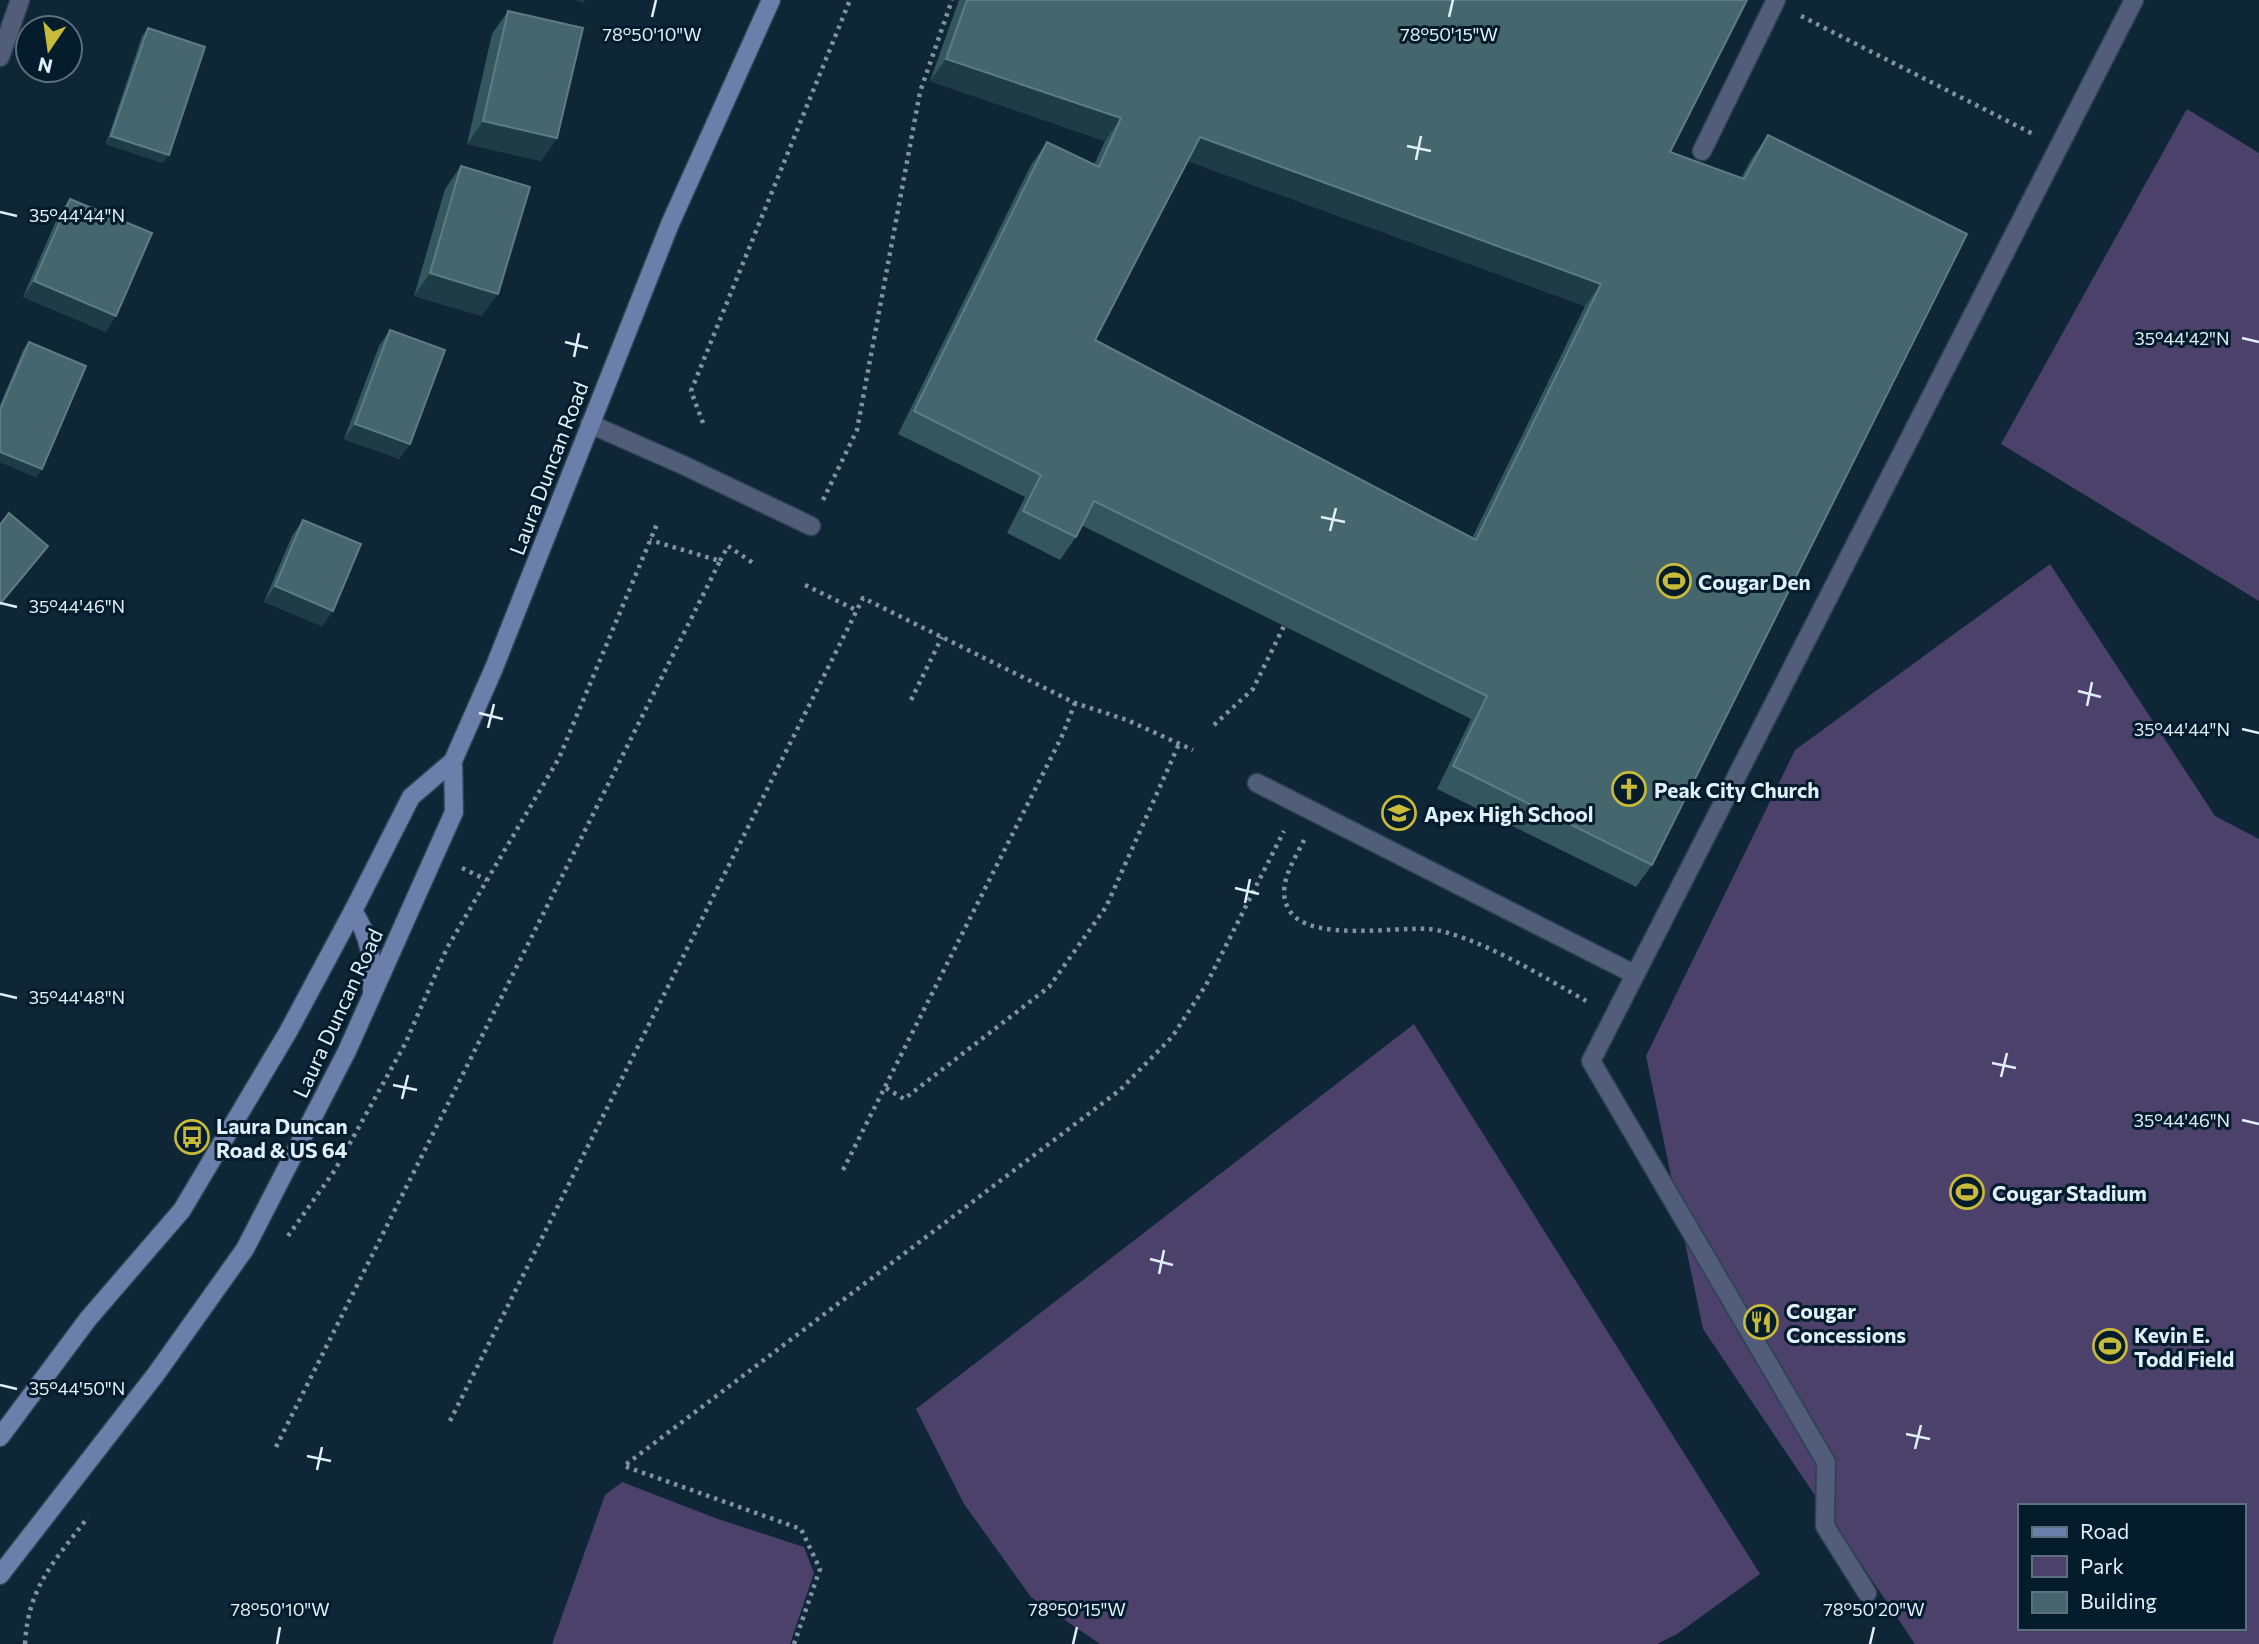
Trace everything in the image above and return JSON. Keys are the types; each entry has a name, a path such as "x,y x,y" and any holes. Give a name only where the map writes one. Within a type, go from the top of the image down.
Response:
{"street":[{"path":"0,57 20,0"},
{"name":"Laura Duncan Road","path":"0,1575 156,1374 245,1249 347,1051 454,812 453,761 494,668 670,224 771,0"},
{"path":"1867,1593 1825,1526 1826,1462 1591,1061 2134,0"},
{"path":"1702,151 1775,1"},
{"path":"590,424 684,465 811,526"},
{"name":"Laura Duncan Road","path":"0,1437 88,1319 182,1210 288,1032 411,797 453,761"},
{"path":"1257,783 1634,974"},
{"path":"353,911 364,928 372,958 372,998"}],"path":[{"path":"704,423 691,391 850,0"},
{"path":"811,526 857,430 920,92 952,0"},
{"path":"1775,1 2059,147"},
{"path":"650,540 720,561"},
{"path":"275,1447 728,546 756,565"},
{"path":"806,585 856,610"},
{"path":"450,1421 863,598 1075,703 1127,720 1193,750"},
{"path":"1214,725 1253,688 1284,626"},
{"path":"911,700 942,636"},
{"path":"843,1170 1063,734 1075,703"},
{"path":"886,1088 904,1099 1049,987 1106,907 1179,744"},
{"path":"794,1644 820,1569 801,1529 624,1466 1120,1090 1172,1037 1206,985 1296,805"},
{"path":"1317,814 1286,876 1282,895 1293,915 1314,927 1339,930 1431,930 1470,942 1520,964 1614,1015"}],"green space":[{"path":"2187,109 2259,153 2259,601 2001,444"},
{"name":"Cougar Stadium","path":"2050,564 2215,816 2259,839 2259,1644 1915,1644 1703,1329 1646,1056 1795,750"},
{"path":"1414,1024 1760,1574 1677,1634 1657,1644 1100,1644 1031,1597 964,1504 916,1409"},
{"path":"622,1482 718,1519 804,1547 814,1573 790,1644 552,1644 605,1495"}],"building":[{"path":"967,0 1747,0 1670,152 1744,179 1768,135 1967,234 1652,865 1453,766 1487,696 1094,501 1076,537 1023,511 1041,475 914,411 1047,142 1099,167 1121,118 946,59","holes":["1200,137 1601,284 1476,540 1095,340"]},
{"path":"508,11 583,28 557,138 483,121"},
{"path":"148,28 205,47 169,155 111,136"},
{"path":"461,166 530,187 498,294 430,273"},
{"path":"70,199 152,233 116,316 34,281"},
{"path":"390,330 445,350 410,444 355,424"},
{"path":"29,342 86,366 42,469 0,452 0,410"},
{"path":"9,513 48,546 0,604 0,525"},
{"path":"303,520 361,544 333,611 275,586"}],"place":[{"name":"Cougar Den","path":"1674,581"},
{"name":"Peak City Church","path":"1629,789"},
{"name":"Apex High School","path":"1399,813"},
{"name":"Laura Duncan Road & US 64","path":"192,1137"},
{"name":"Cougar Stadium","path":"1967,1192"},
{"name":"Cougar Concessions","path":"1761,1322"},
{"name":"Kevin E. Todd Field","path":"2110,1346"}]}
